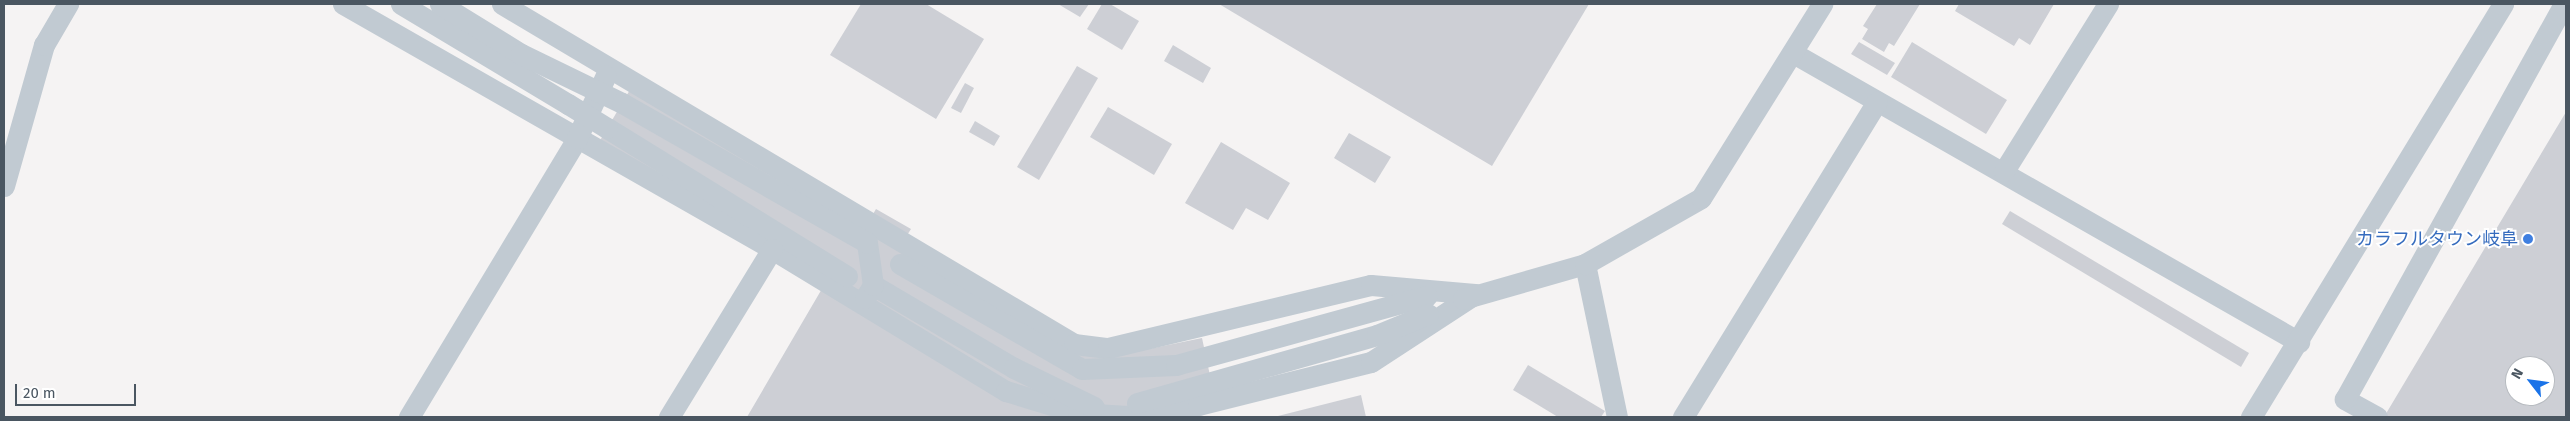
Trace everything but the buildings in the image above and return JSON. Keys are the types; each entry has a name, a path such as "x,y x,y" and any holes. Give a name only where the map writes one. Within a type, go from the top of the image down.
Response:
{"lane":[{"path":"4,186 44,46 68,4"},
{"path":"343,4 772,249 1006,391 1078,413 1127,416 1198,405 1372,362 1475,294"},
{"path":"401,4 847,276"},
{"path":"440,4 521,54 622,103 867,243 868,293 1104,412 1376,335 1475,294 1585,264 1702,198 1822,4"},
{"path":"502,4 1074,344 1108,348 1371,285 1475,294"},
{"path":"2004,171 2108,4"},
{"path":"2251,417 2300,342 2503,4"},
{"path":"2377,417 2346,399 2564,4"},
{"path":"1793,52 1877,102 2004,171 2300,342"},
{"path":"409,417 577,138 609,68"},
{"path":"1683,417 1877,102"},
{"path":"669,417 772,249"},
{"path":"900,264 1082,369 1176,365 1442,292"},
{"path":"1585,264 1617,417"}],"place":[{"name":"カラフルタウン岐阜","path":"2528,239"}]}
